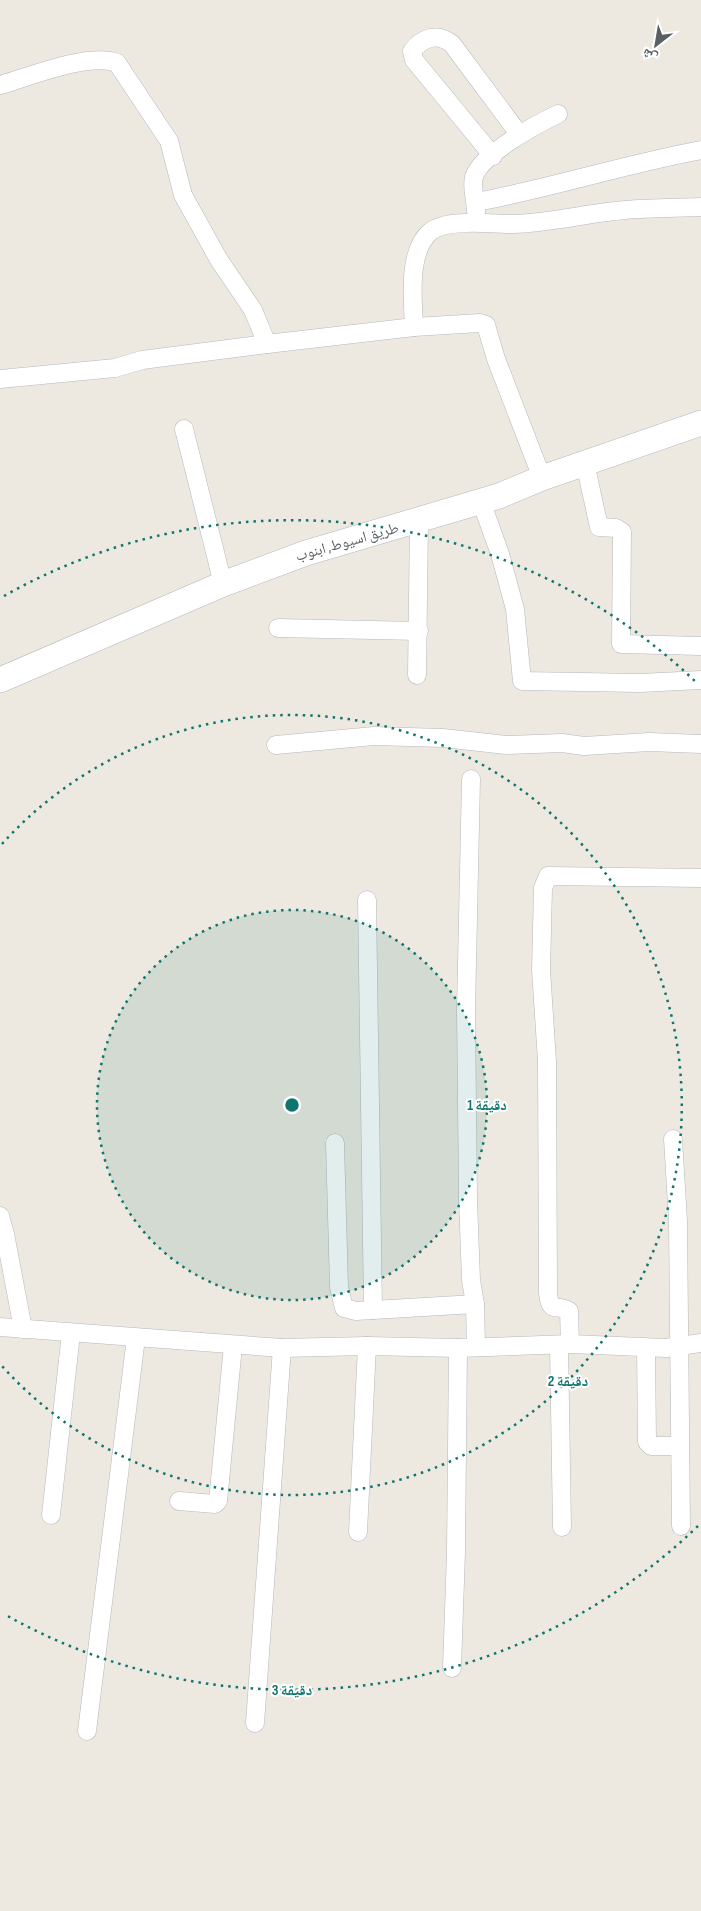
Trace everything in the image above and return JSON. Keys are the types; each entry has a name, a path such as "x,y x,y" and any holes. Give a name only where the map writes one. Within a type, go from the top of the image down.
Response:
{"street":[{"path":"493,156 414,60 412,51 416,45 424,39 433,37 447,40 452,44 519,134"},
{"path":"0,85 62,66 101,60 117,63 168,140 183,195 219,260 253,310 267,344"},
{"path":"477,222 473,182 475,174 519,134 558,114"},
{"path":"476,202 543,188 610,169 701,150"},
{"path":"414,327 412,285 416,256 424,240 430,232 437,228 477,222 514,224 624,210 701,207"},
{"path":"0,379 114,368 142,360 267,344 414,327 480,323 486,325 496,359 542,478"},
{"name":"طريق اسيوط, ابنوب","path":"0,680 223,584 306,553 419,521 481,501 701,423"},
{"path":"184,429 223,584"},
{"path":"586,463 598,528 616,528 622,532 621,644 701,646"},
{"path":"481,501 500,554 515,609 522,681 527,683 640,683 701,680"},
{"path":"417,675 419,521"},
{"path":"278,628 419,630"},
{"path":"276,745 374,736 437,738 506,744 562,743 584,746 664,742 701,744"},
{"path":"471,779 466,1009 468,1200 476,1347"},
{"path":"562,1527 564,1345 569,1311 553,1308 549,1303 548,1294 548,1091 542,970 543,888 548,876 701,878"},
{"path":"367,900 373,1310"},
{"path":"673,1139 678,1221 681,1526"},
{"path":"335,1143 341,1305 346,1310 373,1310 475,1304"},
{"path":"0,1216 23,1329"},
{"path":"0,1327 234,1346 282,1348 367,1346 458,1348 564,1345 680,1348 701,1343"},
{"path":"51,1514 71,1333"},
{"path":"87,1730 136,1338"},
{"path":"179,1501 211,1504 218,1500 234,1346"},
{"path":"358,1532 367,1346"},
{"path":"255,1723 282,1348"},
{"path":"452,1668 456,1552 458,1348"},
{"path":"646,1348 647,1442 651,1446 680,1446"}]}
